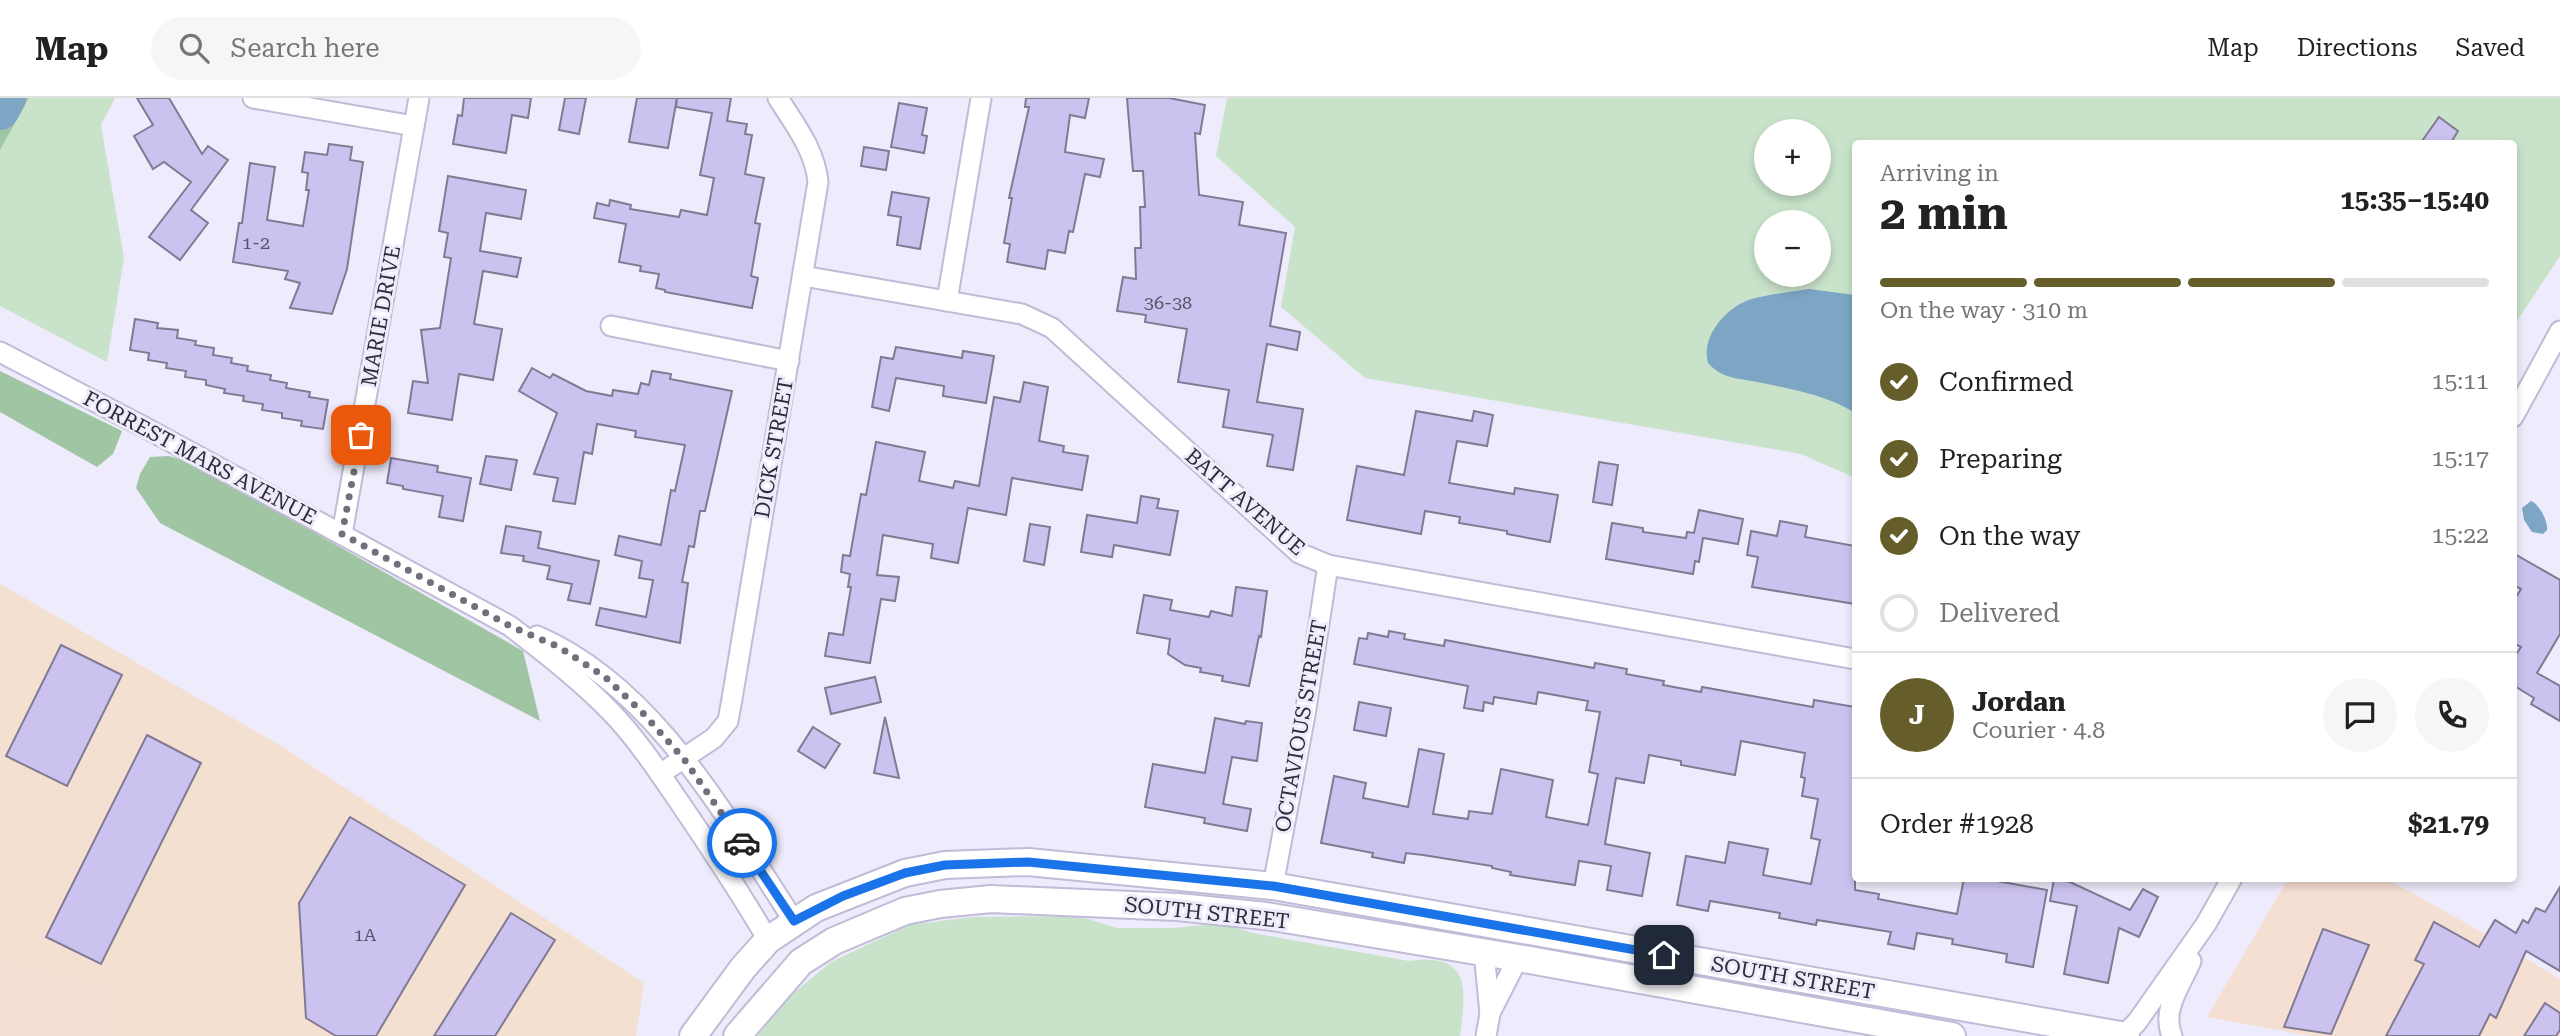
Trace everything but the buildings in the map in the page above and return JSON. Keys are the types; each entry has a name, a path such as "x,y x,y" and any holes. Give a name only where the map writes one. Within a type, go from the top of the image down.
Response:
{"street":[{"path":"253,98 414,126"},
{"name":"MARIE DRIVE","path":"342,534 419,98"},
{"name":"DICK STREET","path":"660,774 714,738 728,721 817,196 817,167 810,150 778,98"},
{"path":"947,301 981,98"},
{"name":"BATT AVENUE","path":"803,276 1022,314 1052,328 1299,553 1328,565 1852,658"},
{"path":"611,326 789,361"},
{"path":"2517,410 2560,331"},
{"name":"FORREST MARS AVENUE","path":"0,352 510,626 559,647 605,677 645,715 684,759 794,921"},
{"name":"OCTAVIOUS STREET","path":"1273,886 1305,715 1328,565"},
{"name":"FORREST MARS AVENUE","path":"510,626 561,665 612,713 660,774 739,891 768,940"},
{"name":"SOUTH STREET","path":"693,1036 718,1000 768,940 794,921 843,896 905,873 945,865 1028,862 1273,886 2124,1036"},
{"path":"2172,1036 2168,1022 2170,1009 2206,925 2230,882"},
{"path":"1266,916 1273,886"},
{"name":"SOUTH STREET","path":"737,1036 801,962 834,941 905,911 991,899 1178,907 1266,916 1484,952 1952,1036"},
{"path":"794,921 801,962"},
{"path":"2124,1036 2137,1022 2206,925"},
{"path":"1486,1036 1490,1013 1484,952 1504,927 1518,958 1490,1013"},
{"path":"768,940 801,962"},
{"path":"1969,1036 1974,1010"}],"shaded area":[{"path":"0,584 281,746 644,983 636,1036 110,1036 122,987 0,960"},
{"path":"2286,882 2392,882 2560,979 2560,1036 2311,1036 2207,1017"},
{"path":"0,960 122,987 110,1036 0,1036"}],"green space":[{"path":"0,98 29,98 0,150"},
{"path":"29,98 115,98 101,125 124,258 107,362 0,306 0,150"},
{"path":"1227,98 2560,98 2560,256 2517,321 2517,140 1852,140 1852,477 1801,454 1365,378 1281,307 1295,227 1216,156"},
{"path":"0,371 122,431 113,454 97,467 0,412"},
{"path":"169,456 190,462 523,651 540,721 160,523 136,488 140,474 150,457"},
{"path":"1078,916 1117,928 1174,928 1222,923 1253,933 1409,961 1444,962 1454,969 1463,990 1460,1036 757,1036 789,997 831,962 909,925 972,917"}],"water":[{"path":"1809,289 1852,295 1852,411 1808,393 1725,375 1708,363 1708,345 1721,319 1744,302 1758,297"},
{"path":"2531,501 2537,506 2547,526 2543,534 2532,532 2524,520 2522,508"}],"waterway":[{"path":"0,111 7,98"}],"way so far":[{"path":"361,435 342,534 510,626 549,641 605,677 641,711 684,759 742,843"}],"route":[{"path":"742,843 794,921 843,896 905,873 945,865 1028,862 1273,886 1664,955"}]}
